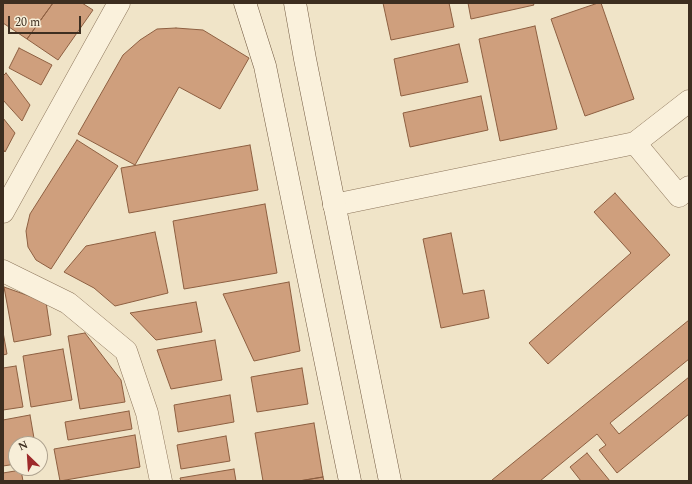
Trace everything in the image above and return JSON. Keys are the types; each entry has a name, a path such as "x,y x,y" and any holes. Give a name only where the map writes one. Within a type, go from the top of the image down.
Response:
{"street":[{"path":"3,212 119,3"},
{"path":"245,3 265,66 350,481"},
{"path":"295,3 390,481"},
{"path":"334,205 635,143 689,101"},
{"path":"635,143 679,196 689,187"},
{"path":"3,271 68,303 126,351 147,413 161,481"}],"building":[{"path":"3,3 53,3 27,39 3,23"},
{"path":"53,3 82,3 93,10 58,60 27,39"},
{"path":"383,3 449,3 454,27 391,40"},
{"path":"468,3 533,3 534,5 471,19"},
{"path":"601,3 634,99 585,116 551,19"},
{"path":"535,26 557,129 500,141 479,39"},
{"path":"176,28 203,30 249,58 220,109 179,87 135,165 78,134 123,55 140,40 157,29"},
{"path":"459,44 468,82 401,96 394,59"},
{"path":"19,48 52,65 41,85 9,68"},
{"path":"6,73 30,105 22,121 3,100 3,76"},
{"path":"481,96 488,130 410,147 403,113"},
{"path":"3,118 15,133 5,152 3,149"},
{"path":"77,140 118,166 51,269 36,260 28,247 26,231 30,214"},
{"path":"250,145 258,190 129,213 121,168"},
{"path":"615,193 670,255 548,364 529,343 631,253 594,212"},
{"path":"265,204 277,273 184,289 173,221"},
{"path":"155,232 168,293 115,306 94,288 64,272 86,246"},
{"path":"451,233 463,294 484,290 489,318 441,328 423,239"},
{"path":"289,282 300,351 254,361 223,294"},
{"path":"4,287 46,302 51,335 14,342"},
{"path":"196,302 202,332 156,340 130,313"},
{"path":"689,320 689,359 610,423 619,434 689,377 689,414 617,473 599,450 606,445 597,434 540,481 492,480"},
{"path":"3,332 7,354 3,355"},
{"path":"85,333 121,380 125,402 80,409 68,336"},
{"path":"215,340 222,380 171,389 157,350"},
{"path":"63,349 72,400 31,407 23,356"},
{"path":"16,366 23,407 3,410 3,368"},
{"path":"302,368 308,404 257,412 251,377"},
{"path":"230,395 234,422 178,432 174,405"},
{"path":"129,411 132,429 68,440 65,422"},
{"path":"30,415 34,436 8,436 8,465 3,466 3,420"},
{"path":"314,423 323,477 299,481 263,481 255,433"},
{"path":"135,435 140,467 60,481 54,449"},
{"path":"226,436 230,461 181,469 177,445"},
{"path":"587,453 610,481 581,481 570,467"},
{"path":"234,469 236,481 181,481 180,478"},
{"path":"8,472 8,476 22,476 23,481 3,481 3,473"},
{"path":"323,477 324,481 299,481"}]}
